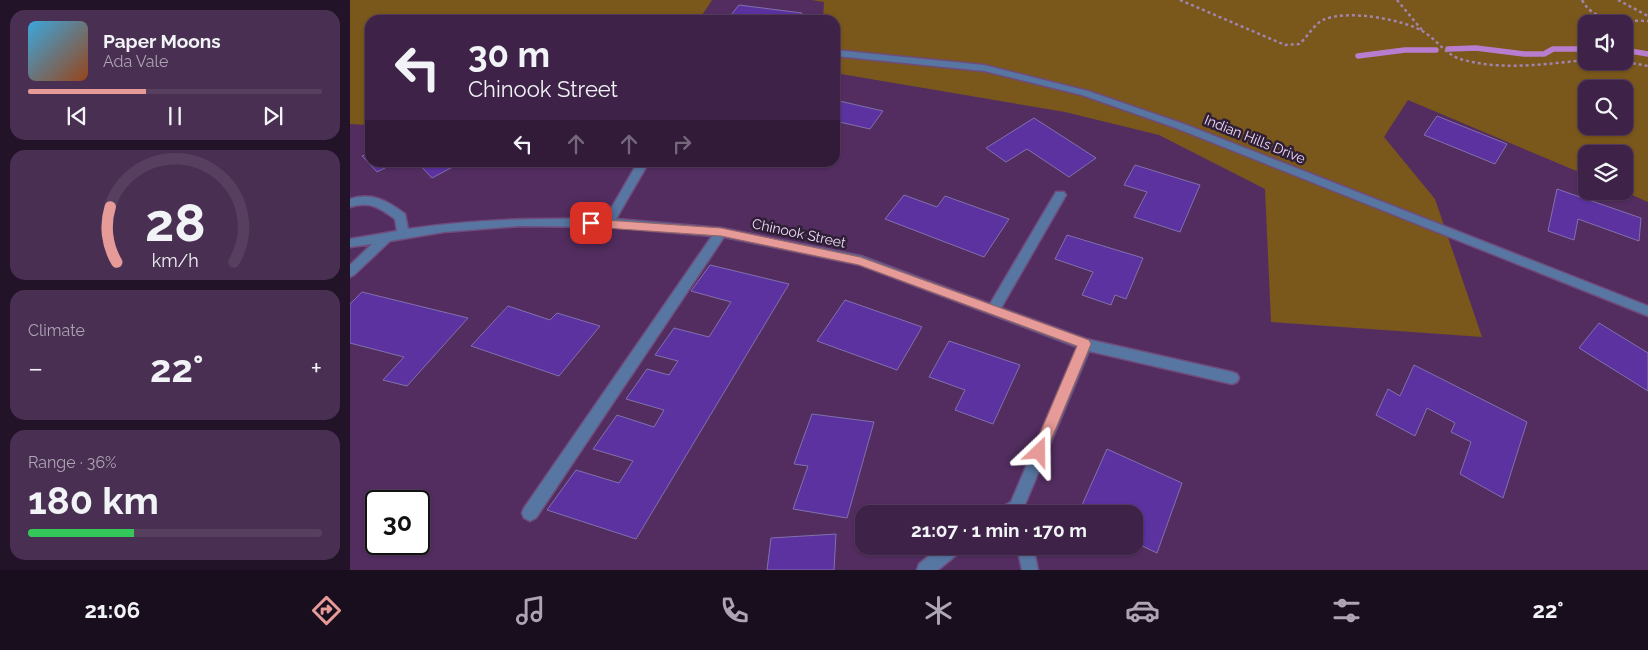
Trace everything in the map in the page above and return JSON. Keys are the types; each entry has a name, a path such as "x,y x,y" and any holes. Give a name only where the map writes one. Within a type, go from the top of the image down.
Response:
{"street":[{"name":"Indian Hills Drive","path":"840,54 984,68 1085,93 1180,126 1648,311"},
{"path":"608,223 641,167"},
{"path":"993,310 1060,195"},
{"path":"350,203 365,198 382,202 401,217 403,234"},
{"name":"Chinook Street","path":"350,243 444,228 519,222 608,223 721,232 860,261 1084,344 1232,378"},
{"path":"530,513 721,232"},
{"path":"350,272 387,237"},
{"path":"1016,505 1084,344"},
{"path":"925,570 943,555"},
{"path":"1027,555 1030,570"}],"path":[{"path":"1180,0 1285,45 1300,44 1323,20 1344,15 1381,20 1424,32"},
{"path":"1397,0 1424,32 1451,55 1472,61 1515,63 1578,60"},
{"path":"1582,0 1588,10 1599,16 1648,21"},
{"path":"1618,0 1648,16"},
{"path":"1633,63 1648,66"}],"shaded area":[{"path":"350,0 712,0 702,15 365,15 365,125 350,124"},
{"path":"811,0 1648,0 1648,202 1633,195 1633,145 1578,145 1578,172 1408,100 1384,137 1435,199 1482,337 1271,322 1265,189 1159,135 1065,112 840,74 840,15 823,15 824,2"}],"building":[{"path":"739,5 802,13 801,15 731,15"},
{"path":"840,101 883,111 870,129 840,122"},
{"path":"1437,116 1507,144 1495,164 1424,135"},
{"path":"1034,118 1096,158 1069,177 1027,149 1006,162 986,148"},
{"path":"1135,165 1200,185 1180,232 1134,217 1147,192 1124,185"},
{"path":"372,167 387,167 377,172"},
{"path":"422,167 453,167 432,178"},
{"path":"1557,189 1578,196 1578,200 1589,200 1641,218 1639,241 1578,219 1574,240 1548,231"},
{"path":"904,195 937,207 945,196 1009,219 984,257 885,219"},
{"path":"1067,235 1143,258 1126,299 1115,295 1111,305 1082,295 1093,272 1055,259"},
{"path":"710,265 789,284 636,539 547,510 576,470 619,483 633,461 593,449 617,415 654,427 664,410 626,399 647,369 669,375 678,361 655,355 674,328 709,337 731,302 691,291"},
{"path":"362,292 468,318 407,386 383,380 404,357 350,343 350,304"},
{"path":"845,300 922,327 897,370 817,341"},
{"path":"508,306 550,320 557,313 600,326 559,376 471,346"},
{"path":"1599,323 1648,353 1648,391 1579,348"},
{"path":"949,341 1020,365 993,424 955,410 965,390 929,377"},
{"path":"1414,365 1527,422 1503,498 1460,474 1471,442 1451,432 1455,423 1427,408 1415,436 1376,415 1388,389 1400,396"},
{"path":"812,414 874,422 847,518 793,509 808,466 794,464"},
{"path":"1107,449 1182,483 1157,553 1143,546 1143,505 1082,505"},
{"path":"836,534 834,570 767,570 771,538"}],"waterway":[{"path":"1448,49 1476,48 1524,54 1544,54 1553,49 1578,49"},
{"path":"1358,56 1405,50 1436,50"},
{"path":"1633,52 1648,54"}],"route":[{"path":"591,223 721,232 860,261 1084,344 1039,452"}]}
